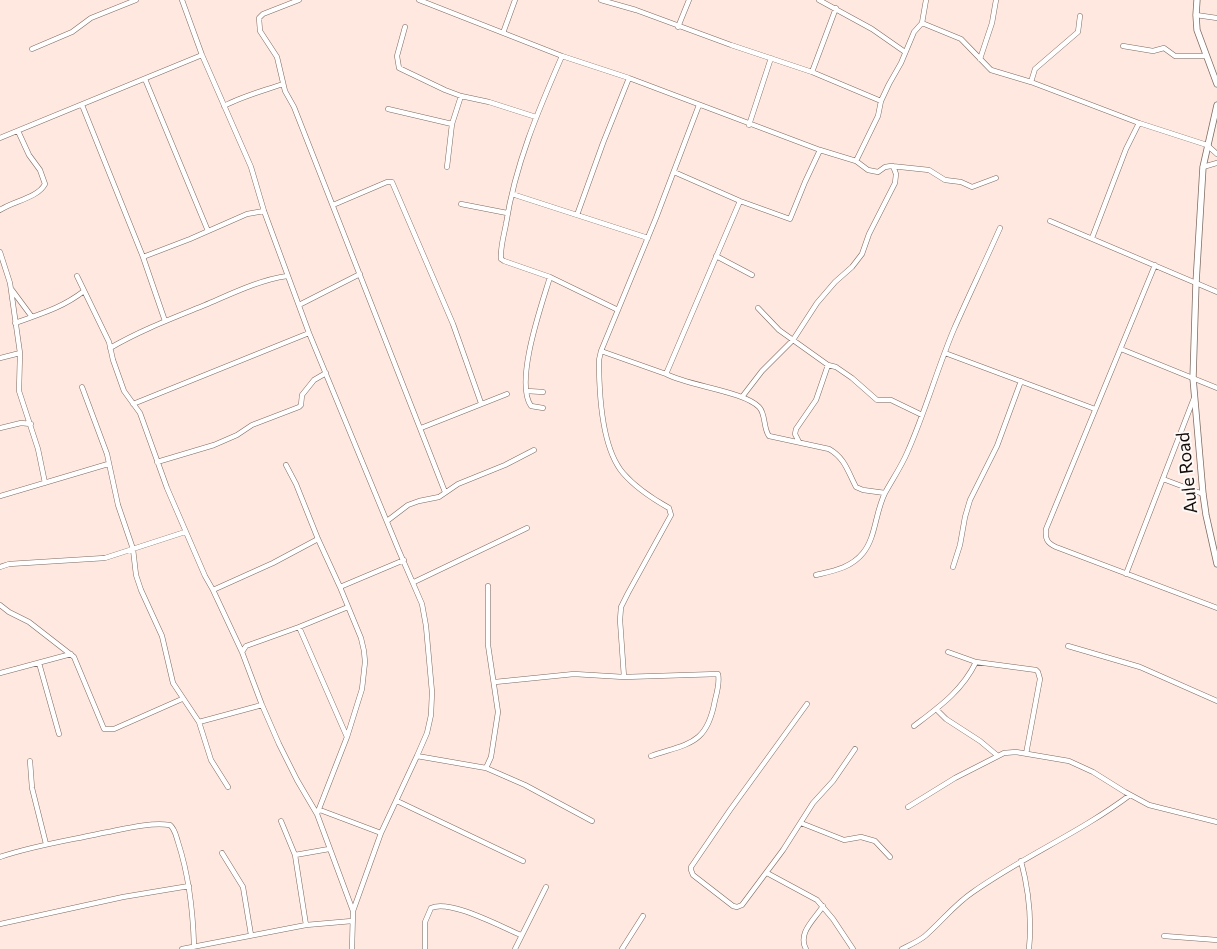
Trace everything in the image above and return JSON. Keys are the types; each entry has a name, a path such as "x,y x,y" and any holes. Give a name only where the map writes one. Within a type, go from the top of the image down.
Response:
{"street":[{"path":"32,49 72,32 91,18 136,0"},
{"path":"182,0 202,55 251,167 264,212 309,334 414,582 422,604 426,626 432,692 431,716 417,756 380,834 353,911 352,949"},
{"path":"299,0 263,14 259,18 260,30 277,58 285,91 294,107 445,492"},
{"path":"419,0 562,56 629,78 749,125 856,161 863,168 873,172 893,166 930,170 945,180 961,182 972,187 996,178"},
{"path":"503,33 515,0"},
{"path":"601,0 636,10 812,72 881,101"},
{"path":"678,26 689,0"},
{"path":"819,0 872,29 905,52"},
{"path":"856,161 878,116 881,101 917,27 922,23 926,0"},
{"path":"980,59 992,23 996,0"},
{"path":"1196,0 1197,30 1217,84"},
{"path":"812,72 836,8"},
{"path":"1196,15 1217,18"},
{"path":"1031,82 1035,69 1078,32 1080,16"},
{"path":"922,23 961,39 991,70 1031,82 1139,123 1208,145 1217,154"},
{"path":"404,26 396,56 399,68 444,90 489,102 536,118"},
{"path":"1123,46 1152,51 1164,48 1175,56 1206,56"},
{"path":"0,138 202,55"},
{"path":"562,56 519,164 507,214 501,259 550,277 618,310"},
{"path":"749,125 771,58"},
{"path":"577,216 629,78"},
{"path":"145,79 208,231"},
{"path":"224,106 244,96 266,91 283,84"},
{"path":"447,167 452,124 461,96"},
{"path":"82,105 143,257 165,321"},
{"path":"624,677 620,620 621,608 628,592 662,535 671,512 669,508 633,483 622,472 610,449 604,425 599,371 601,351 648,238 699,105"},
{"name":"Aule Road","path":"1217,105 1203,167 1196,283 1193,378 1203,494 1217,564"},
{"path":"388,109 452,124"},
{"path":"1092,238 1126,149 1139,123"},
{"path":"0,210 13,202 37,193 45,184 40,170 29,154 18,130"},
{"path":"674,172 740,201 790,219 820,150"},
{"path":"1203,167 1217,163"},
{"path":"742,397 762,371 793,340 817,303 862,254 869,234 895,182 896,174 893,166"},
{"path":"333,205 387,182 392,182 453,324 481,403"},
{"path":"512,194 648,238"},
{"path":"666,374 740,201"},
{"path":"461,204 507,214"},
{"path":"143,257 247,214 264,212"},
{"path":"1050,221 1155,264 1217,292"},
{"path":"816,575 845,568 861,556 871,540 876,517 885,492 907,454 954,329 1000,228"},
{"path":"0,252 11,289 20,353 19,392 31,424 45,483"},
{"path":"716,256 752,276"},
{"path":"1155,264 1046,529 1046,539 1056,547 1217,608"},
{"path":"299,305 360,274"},
{"path":"77,276 109,342 124,391 143,420 157,462 185,532 242,652 262,706 297,780 319,812 329,849 353,911"},
{"path":"110,348 144,329 268,280 288,276"},
{"path":"543,408 531,406 529,402 527,391 528,356 550,277"},
{"path":"11,289 32,317"},
{"path":"15,323 65,305 84,291"},
{"path":"758,308 775,327 828,365 836,367 852,378 877,400 891,400 922,415"},
{"path":"134,404 309,334"},
{"path":"1121,349 1217,388"},
{"path":"601,351 678,380 742,397 761,409 769,436 829,449 846,465 856,487 863,490 885,492"},
{"path":"0,358 20,353"},
{"path":"945,353 1095,408"},
{"path":"799,442 795,434 796,429 816,400 828,365"},
{"path":"157,462 214,444 237,435 252,425 299,408 302,395 314,380 326,373"},
{"path":"953,567 970,500 997,446 1021,381"},
{"path":"82,387 107,454 118,505 133,549 136,575 158,627 172,683 199,722 211,760 228,787"},
{"path":"527,391 543,392"},
{"path":"421,428 507,394"},
{"path":"1126,574 1194,397"},
{"path":"0,428 21,423 31,424"},
{"path":"387,521 408,505 439,497 445,492 534,450"},
{"path":"0,496 108,464"},
{"path":"286,465 296,484 361,638 365,662 362,689 347,737 319,812"},
{"path":"1163,479 1203,494"},
{"path":"414,582 527,528"},
{"path":"0,567 27,563 105,558 185,532"},
{"path":"213,590 273,563 318,539"},
{"path":"340,587 404,560"},
{"path":"486,768 491,757 498,712 488,645 488,586"},
{"path":"0,605 9,612 30,622 71,654 76,660 104,728 114,729 182,699"},
{"path":"242,652 246,646 348,607"},
{"path":"299,627 347,737"},
{"path":"1068,646 1135,665 1217,701"},
{"path":"948,652 976,662 1036,670 1038,672 1040,679 1026,754"},
{"path":"0,673 71,654"},
{"path":"914,726 954,695 976,662"},
{"path":"39,663 59,734"},
{"path":"495,682 574,674 624,677 715,673 719,676 712,714 705,731 693,741 651,756"},
{"path":"807,704 730,810 690,870 693,875 732,906 742,905 767,873 813,804 833,781 855,749"},
{"path":"199,722 262,706"},
{"path":"936,709 946,719 980,741 998,756"},
{"path":"908,807 955,778 998,756 1010,752 1069,761 1083,767 1148,805 1217,822"},
{"path":"417,756 486,768 525,785 592,821"},
{"path":"30,761 32,788 46,844"},
{"path":"902,949 925,936 953,908 973,892 1021,861 1098,817 1130,795"},
{"path":"397,801 523,861"},
{"path":"319,812 380,834"},
{"path":"281,821 295,855 306,925"},
{"path":"801,823 844,840 861,837 875,840 890,856"},
{"path":"0,857 46,844 124,829 148,825 170,825 174,829 182,852 192,901 194,946"},
{"path":"295,855 329,849"},
{"path":"222,854 243,887 251,935"},
{"path":"1021,861 1030,901 1031,928 1029,949"},
{"path":"767,873 808,894 823,906 853,949"},
{"path":"0,924 123,897 189,886"},
{"path":"515,949 546,888"},
{"path":"425,949 425,922 431,908 437,906 452,907 521,935"},
{"path":"806,949 803,939 805,933 823,906"},
{"path":"622,949 642,916"},
{"path":"182,949 306,925 352,921"},
{"path":"1164,936 1217,940"}]}
